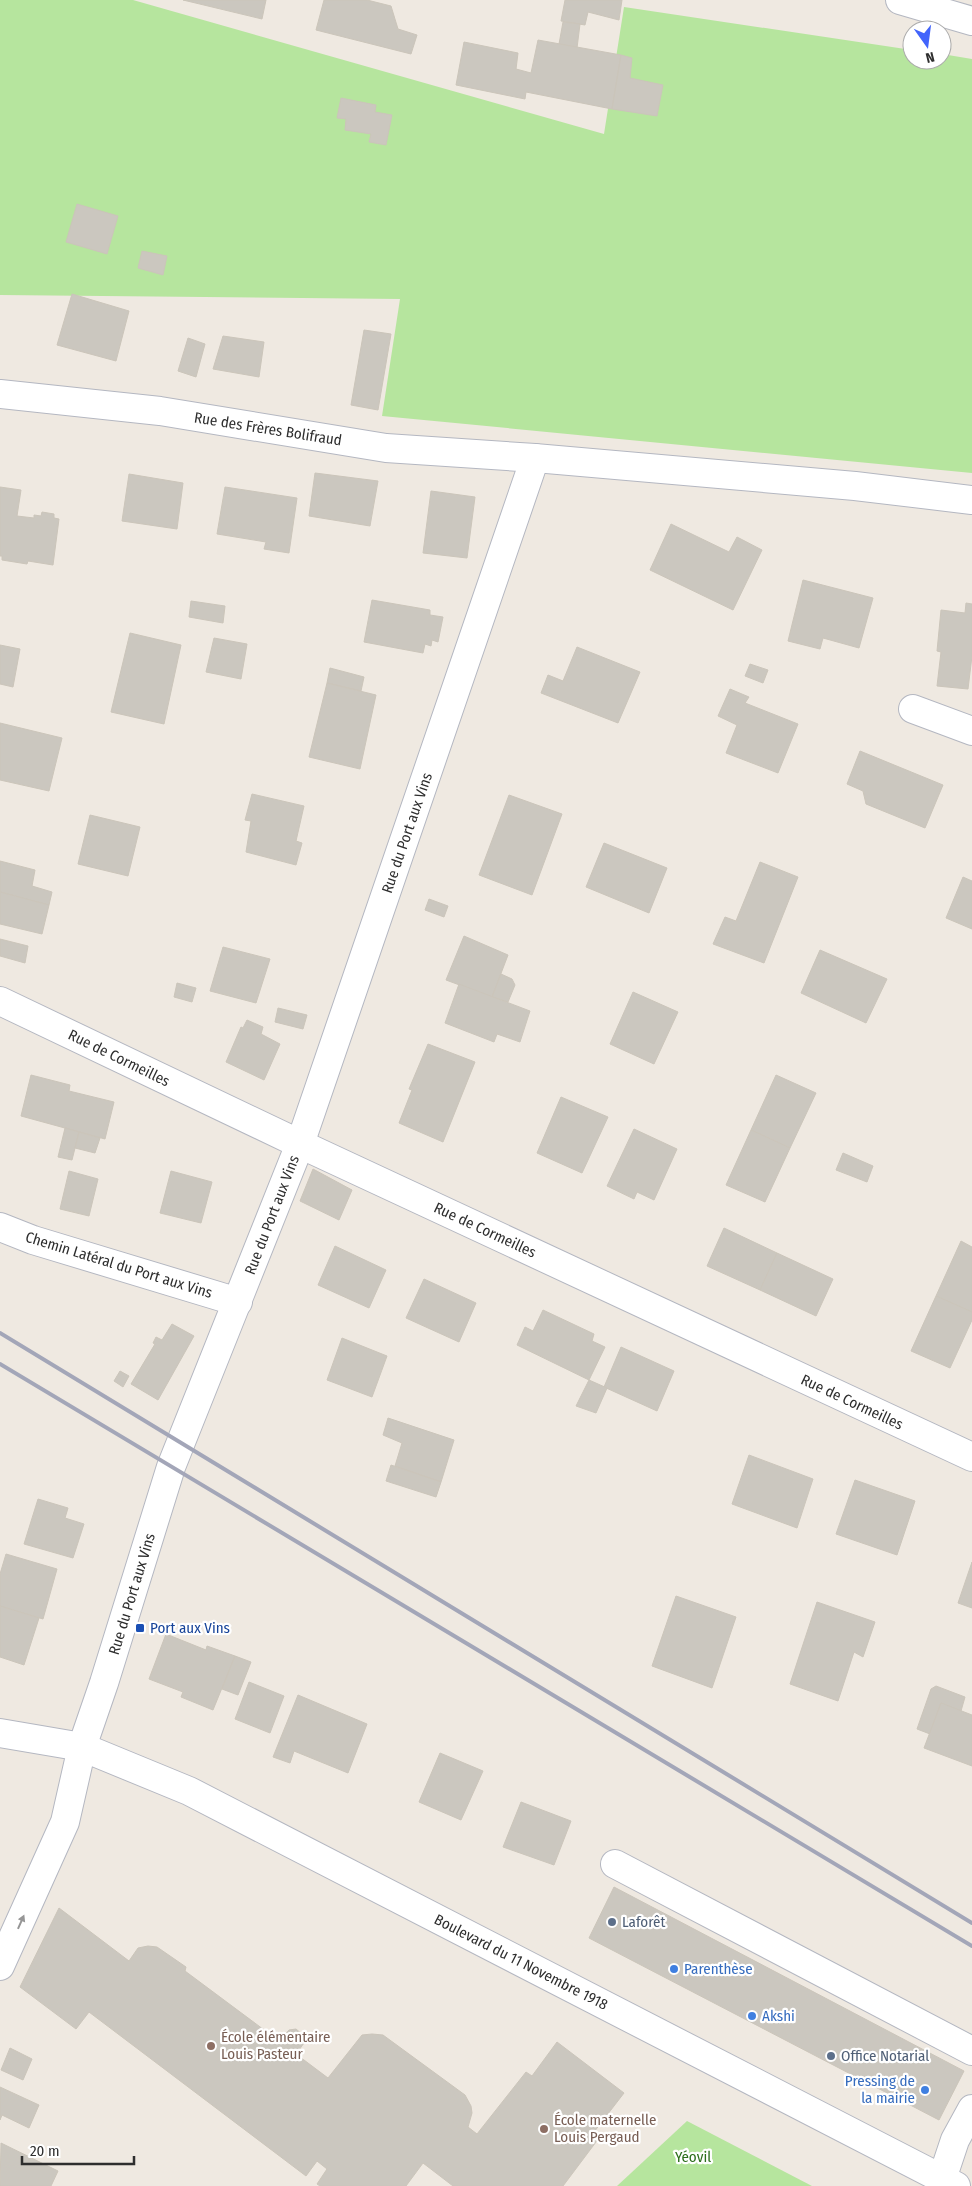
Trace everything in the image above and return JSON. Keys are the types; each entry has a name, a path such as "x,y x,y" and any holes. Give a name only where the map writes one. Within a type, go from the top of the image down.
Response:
{"street":[{"path":"900,0 972,20"},
{"name":"Rue des Frères Bolifraud","path":"0,394 160,411 386,448 535,458 855,486 972,500"},
{"name":"Rue du Port aux Vins","path":"0,1966 65,1822 82,1747 107,1674 171,1467 300,1144 535,458"},
{"path":"912,709 972,731"},
{"name":"Rue de Cormeilles","path":"0,1001 300,1144 972,1458"},
{"name":"Chemin Latéral du Port aux Vins","path":"0,1227 33,1240 238,1302"},
{"name":"Boulevard du 11 Novembre 1918","path":"0,1732 82,1747 189,1791 949,2182"},
{"path":"615,1864 972,2051"},
{"path":"949,2182 956,2140 972,2109"}],"green space":[{"path":"0,0 133,0 604,134 624,7 902,49 902,70 952,70 952,56 972,59 972,473 382,416 400,299 0,295"},
{"name":"Yéovil","path":"687,2121 812,2186 617,2186"}],"building":[{"path":"183,0 266,0 262,19"},
{"path":"324,0 367,0 391,6 398,29 417,35 411,54 316,30"},
{"path":"565,0 622,0 619,20 588,12 585,25 561,21"},
{"path":"563,22 580,24 577,48 559,44"},
{"path":"538,40 621,55 612,109 526,92 525,99 456,85 464,42 518,53 516,69 531,73"},
{"path":"621,55 632,58 630,78 663,85 657,116 612,109"},
{"path":"341,98 376,105 375,112 392,115 386,145 369,142 371,134 345,130 346,119 337,118"},
{"path":"77,204 118,216 107,254 66,242"},
{"path":"142,251 167,256 163,275 138,268"},
{"path":"72,294 129,311 116,361 57,345"},
{"path":"364,330 391,334 378,410 351,405"},
{"path":"223,336 264,342 259,377 213,369"},
{"path":"188,338 205,344 196,377 178,371"},
{"path":"315,473 378,481 370,526 309,516"},
{"path":"129,474 183,483 177,529 122,521"},
{"path":"0,487 21,490 17,516 34,518 34,515 41,516 42,512 54,514 54,518 59,519 53,565 28,561 27,564 2,560 2,556 0,556"},
{"path":"225,487 297,498 289,553 264,549 266,542 217,534"},
{"path":"431,491 475,497 467,558 423,553"},
{"path":"671,524 729,552 737,537 762,550 733,610 650,570"},
{"path":"803,580 873,598 859,648 823,638 820,649 788,641"},
{"path":"372,600 430,610 430,615 443,617 438,642 432,640 431,646 425,644 423,653 364,642"},
{"path":"191,601 225,606 223,623 189,617"},
{"path":"966,603 972,604 972,656 968,689 937,686 941,652 937,651 941,610 965,613"},
{"path":"130,633 181,645 164,724 111,712"},
{"path":"214,638 247,644 241,679 206,672"},
{"path":"0,645 20,649 13,687 0,684"},
{"path":"577,647 640,672 618,723 541,693 548,675 563,681"},
{"path":"750,664 768,670 763,683 745,676"},
{"path":"330,668 364,677 361,691 327,683"},
{"path":"327,683 376,695 360,769 309,757"},
{"path":"730,689 749,697 745,703 798,724 778,773 726,753 737,725 718,716"},
{"path":"0,723 62,738 49,791 0,780"},
{"path":"860,751 943,785 925,828 866,804 863,791 847,784"},
{"path":"252,794 304,806 296,841 302,843 296,865 246,852 251,821 245,820"},
{"path":"509,795 562,814 532,895 479,875"},
{"path":"90,815 140,827 128,876 78,864"},
{"path":"604,843 667,868 649,913 586,887"},
{"path":"0,861 35,870 32,886 52,892 49,905 0,892"},
{"path":"760,862 798,877 764,963 713,944 725,917 736,921"},
{"path":"963,877 972,881 972,929 946,918"},
{"path":"0,892 49,905 42,934 0,924"},
{"path":"429,899 448,906 444,917 425,910"},
{"path":"464,936 508,955 492,997 446,980"},
{"path":"0,939 28,946 25,963 0,956"},
{"path":"223,947 270,959 256,1003 210,991"},
{"path":"820,950 887,979 866,1023 801,993"},
{"path":"501,974 512,979 515,985 508,1002 492,997"},
{"path":"177,983 196,988 192,1002 174,997"},
{"path":"459,984 530,1011 520,1042 497,1034 494,1042 445,1023"},
{"path":"633,992 678,1012 654,1064 610,1044"},
{"path":"278,1008 307,1015 303,1029 275,1022"},
{"path":"247,1020 263,1027 261,1034 280,1044 264,1080 226,1062 241,1027 243,1028"},
{"path":"428,1044 475,1062 443,1142 399,1123 412,1090 409,1089"},
{"path":"31,1075 70,1085 69,1091 114,1102 105,1139 21,1116"},
{"path":"776,1075 816,1093 790,1148 751,1130"},
{"path":"561,1097 608,1117 582,1173 537,1153"},
{"path":"65,1128 79,1132 72,1160 58,1157"},
{"path":"634,1129 677,1149 654,1200 637,1192 634,1199 607,1186"},
{"path":"751,1130 790,1148 765,1202 726,1185"},
{"path":"79,1132 100,1138 95,1153 75,1148"},
{"path":"843,1153 873,1166 867,1182 836,1170"},
{"path":"313,1169 352,1190 339,1220 300,1201"},
{"path":"69,1171 98,1179 89,1216 60,1209"},
{"path":"171,1171 212,1182 201,1223 160,1213"},
{"path":"724,1228 777,1253 760,1290 707,1266"},
{"path":"961,1241 972,1247 972,1312 936,1296"},
{"path":"335,1246 386,1270 369,1308 318,1285"},
{"path":"777,1253 833,1279 816,1316 760,1290"},
{"path":"424,1279 476,1303 459,1342 406,1318"},
{"path":"936,1296 972,1312 972,1320 950,1368 911,1351"},
{"path":"543,1310 594,1334 592,1341 605,1347 589,1380 517,1345 525,1327 533,1331"},
{"path":"172,1324 194,1336 158,1400 131,1384 155,1344 153,1343 156,1337 162,1340"},
{"path":"342,1338 387,1356 372,1397 327,1380"},
{"path":"621,1347 674,1371 657,1411 604,1387"},
{"path":"120,1371 129,1376 123,1387 114,1381"},
{"path":"589,1380 607,1388 596,1413 576,1406"},
{"path":"388,1418 454,1440 441,1482 395,1466 402,1443 383,1435"},
{"path":"749,1455 813,1479 797,1528 732,1504"},
{"path":"391,1465 441,1482 436,1497 386,1481"},
{"path":"855,1480 915,1501 897,1555 836,1534"},
{"path":"38,1499 68,1508 65,1518 84,1524 73,1558 24,1544"},
{"path":"6,1554 57,1569 43,1619 0,1606 0,1574"},
{"path":"972,1562 972,1608 958,1603"},
{"path":"676,1596 736,1617 712,1688 652,1666"},
{"path":"817,1602 875,1622 863,1657 854,1652 838,1701 790,1684"},
{"path":"0,1606 39,1618 24,1665 0,1657"},
{"path":"166,1634 206,1650 207,1646 235,1656 213,1710 181,1697 183,1692 149,1679"},
{"path":"235,1656 251,1662 238,1695 222,1689"},
{"path":"249,1682 284,1696 270,1733 235,1719"},
{"path":"936,1686 965,1697 961,1711 941,1703 930,1734 917,1729 931,1689"},
{"path":"298,1695 367,1724 348,1773 294,1751 290,1763 273,1757"},
{"path":"941,1703 972,1715 972,1766 924,1748"},
{"path":"440,1753 483,1771 461,1820 419,1802"},
{"path":"521,1802 571,1821 554,1865 503,1847"},
{"path":"614,1887 964,2071 939,2120 589,1938"},
{"path":"59,1908 129,1961 138,1948 157,1947 186,1967 185,1971 279,2041 289,2030 296,2029 302,2034 304,2043 296,2054 328,2078 362,2035 383,2035 465,2095 471,2106 472,2113 468,2127 477,2134 526,2072 532,2076 557,2042 624,2093 594,2132 599,2138 563,2186 453,2186 423,2163 406,2186 320,2186 317,2184 327,2169 317,2161 306,2176 89,2012 76,2029 20,1987"},
{"path":"10,2048 32,2059 23,2080 1,2070"},
{"path":"0,2087 39,2105 29,2128 2,2115 0,2120"},
{"path":"1,2143 58,2171 51,2186 0,2186"}],"railway":[{"path":"0,1333 972,1923"},
{"path":"0,1364 972,1946"}],"place":[{"name":"Port aux Vins","path":"140,1628"},
{"name":"Laforêt","path":"612,1922"},
{"name":"Parenthèse","path":"674,1969"},
{"name":"Akshi","path":"752,2016"},
{"name":"École élémentaire Louis Pasteur","path":"211,2046"},
{"name":"Office Notarial","path":"831,2056"},
{"name":"Pressing de la mairie","path":"925,2090"},
{"name":"École maternelle Louis Pergaud","path":"544,2129"}]}
